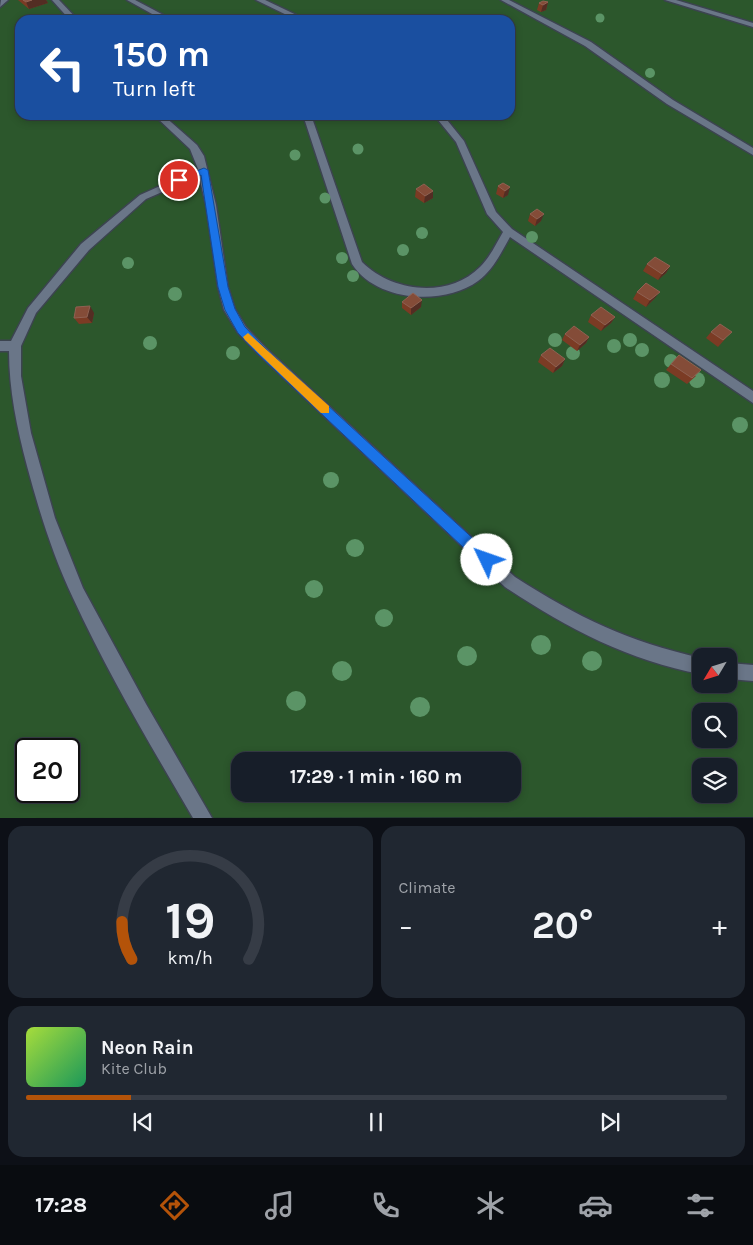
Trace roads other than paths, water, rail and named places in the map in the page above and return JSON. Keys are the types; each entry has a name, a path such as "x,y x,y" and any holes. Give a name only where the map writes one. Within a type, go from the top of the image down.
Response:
{"lane":[{"path":"0,5 5,0"},
{"path":"55,0 69,15"},
{"path":"130,0 159,15"},
{"path":"259,0 292,15"},
{"path":"504,0 588,44 663,98 753,152"},
{"path":"668,0 753,25"},
{"path":"164,120 194,146 204,170 223,287 230,310 242,330 262,351 510,582 555,612 606,638 669,660 692,664"},
{"path":"309,120 357,264 382,283 400,289 420,291 440,290 458,285 484,270 508,231"},
{"path":"442,120 460,141 492,214 508,231 753,398"},
{"path":"203,818 140,710 78,593 51,527 25,432 16,376 15,346 32,311 85,247 143,197 204,170"},
{"path":"0,346 15,346"},
{"path":"738,672 753,673"}]}
